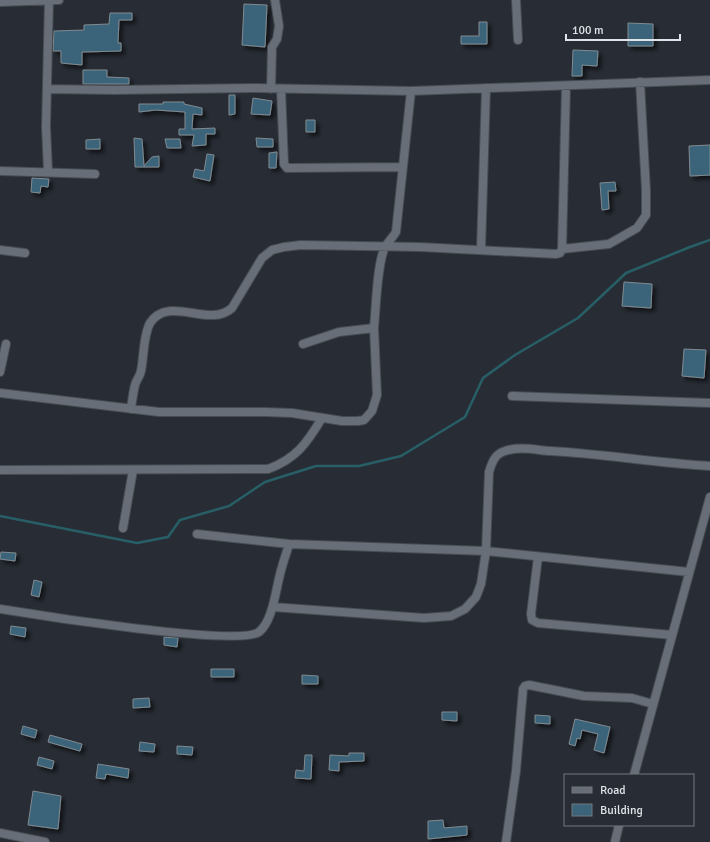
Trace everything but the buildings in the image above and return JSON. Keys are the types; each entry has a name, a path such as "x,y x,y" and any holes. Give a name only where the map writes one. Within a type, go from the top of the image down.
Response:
{"street":[{"path":"48,171 47,89 49,0"},
{"path":"0,2 59,0"},
{"path":"271,89 272,47 277,39 279,26 275,0"},
{"path":"516,0 518,40"},
{"path":"47,89 281,89 411,92 486,88 566,87 640,82 710,80"},
{"path":"562,249 609,244 637,228 646,215 640,82"},
{"path":"131,409 135,384 141,372 148,329 152,321 158,315 170,311 210,316 226,313 232,308 262,258 268,252 280,248 301,245 385,246 560,253 562,249 566,87"},
{"path":"481,249 486,88"},
{"path":"281,89 284,164 287,168 403,167"},
{"path":"0,393 131,409 181,413 265,412 342,421 364,420 372,411 377,395 374,328 381,266 385,246 391,241 396,232 411,92"},
{"path":"0,171 48,171 94,174"},
{"path":"0,250 25,253"},
{"path":"303,344 339,332 374,328"},
{"path":"0,372 6,344"},
{"path":"512,396 710,403"},
{"path":"0,470 268,470 286,462 298,453 322,418"},
{"path":"273,607 424,618 451,616 465,609 476,596 481,584 486,551 490,472 496,455 504,451 523,449 575,452 710,466"},
{"path":"123,528 134,470"},
{"path":"634,774 710,497"},
{"path":"197,534 289,544 486,551 689,572"},
{"path":"0,609 134,628 242,637 254,635 263,628 273,607 278,579 289,544"},
{"path":"538,557 531,614 532,620 538,623 672,635"},
{"path":"506,842 516,771 523,689 525,686 530,685 584,696 632,698 653,704"},
{"path":"615,842 620,826"},
{"path":"0,833 45,842"}],"waterway":[{"path":"0,516 137,543 168,537 180,520 229,506 265,482 316,466 359,466 401,456 465,417 483,378 515,355 578,318 626,273 710,240"}]}
